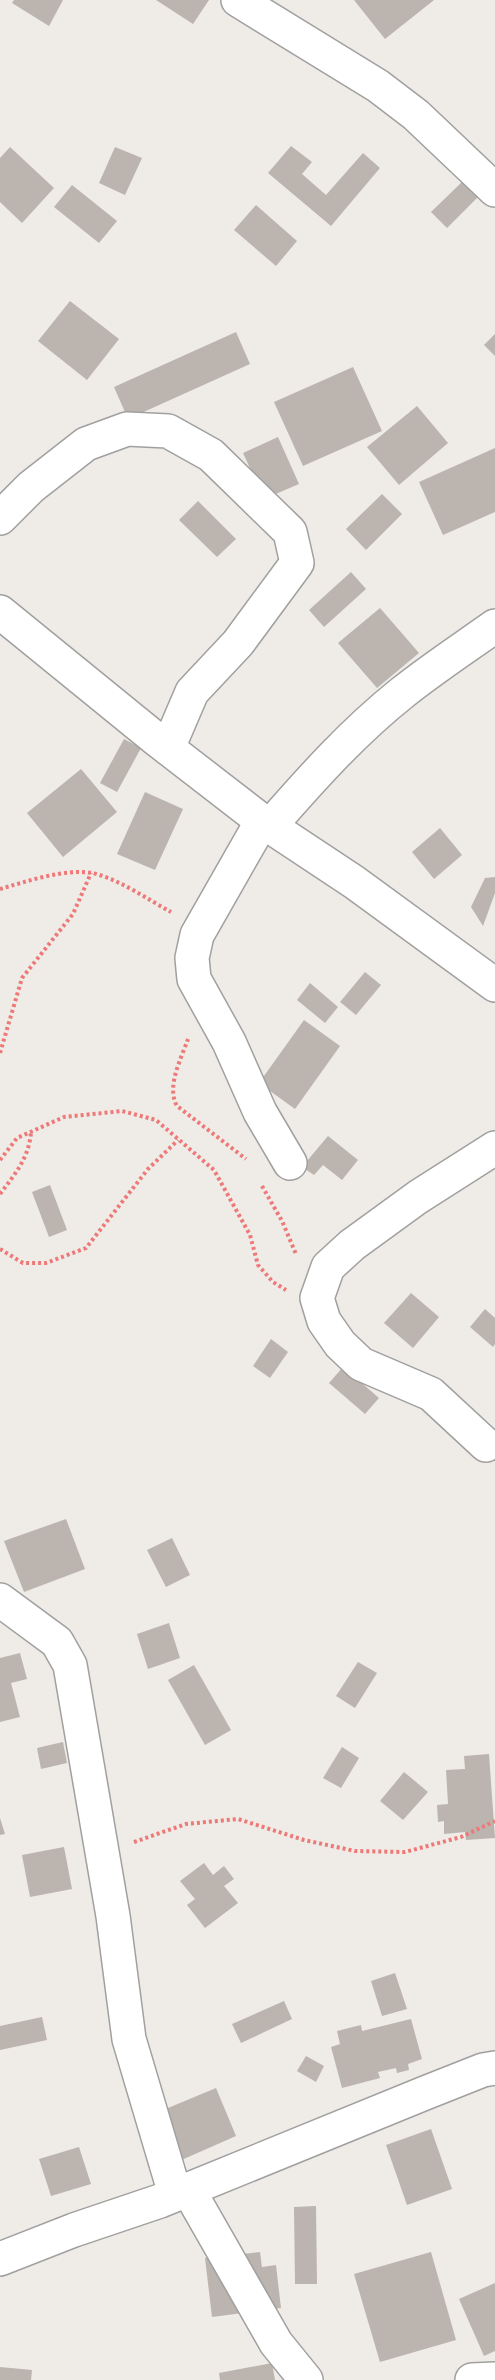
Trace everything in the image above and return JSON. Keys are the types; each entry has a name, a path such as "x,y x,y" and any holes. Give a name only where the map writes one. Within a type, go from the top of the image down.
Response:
{"street":[{"path":"238,0 378,86 416,115 495,190"},
{"path":"0,518 31,488 86,444 128,429 168,430 211,455 290,532 297,562 238,643 192,692 168,748"},
{"path":"0,612 168,748 266,823 354,882 495,985"},
{"path":"290,1163 260,1112 229,1042 194,979 192,958 197,934 266,823 369,722 402,693 495,626"},
{"path":"486,1445 431,1394 361,1364 340,1344 324,1321 317,1298 328,1267 352,1245 418,1197 495,1148"},
{"path":"0,1600 57,1642 70,1665 113,1916 129,2039 181,2192 276,2343 306,2380"},
{"path":"0,2259 491,2076"},
{"path":"472,2380 495,2379"}],"path":[{"path":"0,889 38,879 74,873 91,873 122,885 201,928"},
{"path":"0,1053 21,978 73,914 91,873"},
{"path":"212,1011 190,1031 172,1088 173,1098 177,1106 248,1160"},
{"path":"0,1160 17,1138 64,1117 122,1111 156,1120 214,1170 250,1235 258,1265 273,1282 292,1294 317,1298"},
{"path":"0,1194 13,1180 30,1149 31,1132"},
{"path":"0,1249 23,1263 46,1263 86,1248 148,1169 178,1140"},
{"path":"259,1180 282,1221 317,1298"},
{"path":"102,1852 186,1824 238,1819 304,1840 355,1851 405,1852 461,1837 495,1821"}],"building":[{"path":"14,0 63,0 49,26 12,3"},
{"path":"156,0 209,0 193,24"},
{"path":"354,0 434,0 385,39"},
{"path":"291,146 312,162 302,174 326,195 363,153 380,168 331,226 268,173"},
{"path":"10,147 54,188 22,223 0,202 0,158"},
{"path":"115,147 142,158 125,195 99,183"},
{"path":"464,180 479,196 447,228 431,212"},
{"path":"72,185 117,221 99,243 54,207"},
{"path":"256,205 297,241 276,266 234,230"},
{"path":"70,301 119,339 87,380 38,341"},
{"path":"236,332 250,364 128,419 114,387"},
{"path":"495,334 495,356 484,345"},
{"path":"353,367 382,431 303,466 274,402"},
{"path":"417,406 448,443 399,485 367,447"},
{"path":"278,437 299,484 264,499 243,453"},
{"path":"495,448 495,512 443,535 419,482"},
{"path":"382,494 402,514 366,550 346,529"},
{"path":"198,501 236,539 217,557 179,520"},
{"path":"351,572 366,589 324,627 309,610"},
{"path":"380,608 419,653 377,688 338,643"},
{"path":"124,739 141,748 117,792 100,783"},
{"path":"81,769 117,812 63,857 27,813"},
{"path":"145,792 183,809 155,870 117,854"},
{"path":"440,828 462,855 434,879 412,852"},
{"path":"495,877 495,893 483,926 471,907 485,878"},
{"path":"365,972 381,985 356,1015 340,1002"},
{"path":"310,983 338,1007 325,1023 297,1000"},
{"path":"304,1020 340,1046 295,1109 259,1083"},
{"path":"328,1136 358,1160 342,1180 323,1165 314,1175 302,1167"},
{"path":"50,1185 67,1230 49,1237 32,1192"},
{"path":"411,1293 439,1317 413,1348 384,1323"},
{"path":"485,1309 495,1318 493,1347 470,1327"},
{"path":"271,1339 288,1352 270,1378 253,1366"},
{"path":"343,1367 379,1398 365,1414 329,1383"},
{"path":"66,1519 85,1569 24,1592 4,1541"},
{"path":"172,1538 190,1575 166,1587 147,1550"},
{"path":"169,1623 180,1658 148,1669 137,1634"},
{"path":"20,1653 27,1679 11,1683 20,1717 0,1722 0,1658"},
{"path":"358,1662 377,1673 355,1708 336,1696"},
{"path":"194,1665 231,1730 205,1745 168,1680"},
{"path":"63,1742 67,1763 41,1769 37,1748"},
{"path":"342,1747 359,1758 341,1788 323,1778"},
{"path":"489,1754 495,1838 466,1840 465,1832 444,1834 444,1821 438,1822 437,1805 448,1804 446,1770 465,1769 464,1756"},
{"path":"404,1772 428,1792 403,1820 380,1801"},
{"path":"0,1818 5,1834 0,1835"},
{"path":"64,1847 72,1889 30,1897 22,1855"},
{"path":"204,1863 213,1875 224,1866 234,1879 224,1886 238,1903 205,1928 187,1905 195,1899 180,1881"},
{"path":"395,1973 407,2009 382,2016 371,1981"},
{"path":"284,2001 292,2019 241,2043 232,2024"},
{"path":"42,2017 47,2040 0,2050 0,2026"},
{"path":"411,2019 422,2059 408,2064 409,2070 397,2073 396,2068 378,2072 380,2078 342,2088 331,2047 340,2044 337,2031 361,2025 362,2031"},
{"path":"306,2056 324,2066 316,2082 297,2071"},
{"path":"216,2088 236,2136 177,2162 156,2113"},
{"path":"431,2129 452,2189 407,2205 386,2145"},
{"path":"79,2147 91,2184 51,2196 39,2159"},
{"path":"316,2206 317,2284 295,2284 294,2207"},
{"path":"260,2252 262,2267 276,2265 281,2308 212,2317 205,2258"},
{"path":"431,2252 456,2340 380,2362 354,2274"},
{"path":"495,2283 495,2351 484,2356 459,2299"},
{"path":"272,2363 275,2380 220,2380 219,2373"},
{"path":"0,2367 32,2370 31,2380 0,2380"}]}
